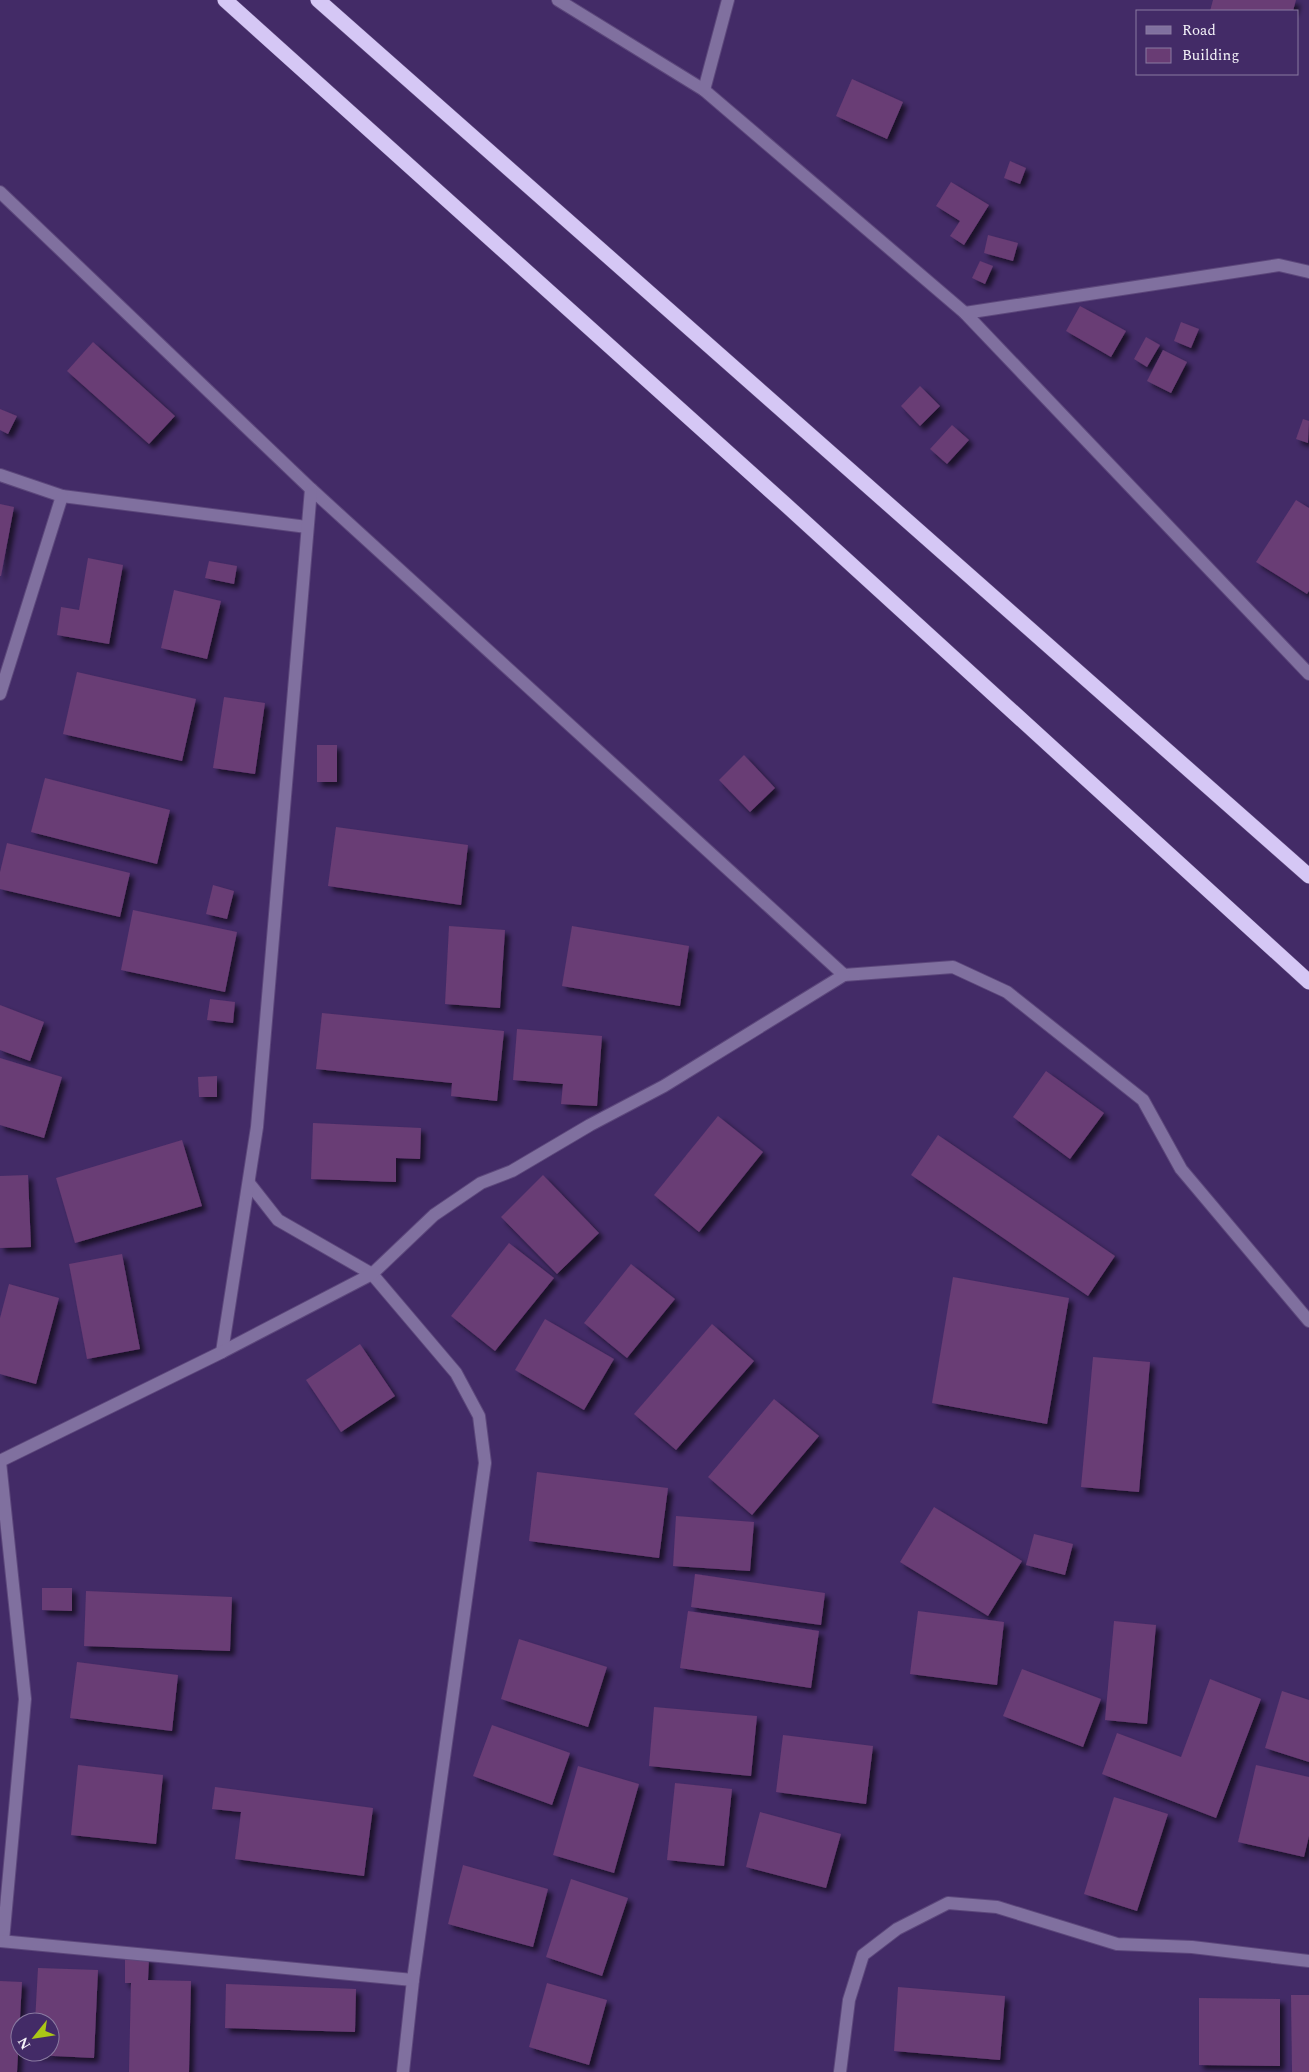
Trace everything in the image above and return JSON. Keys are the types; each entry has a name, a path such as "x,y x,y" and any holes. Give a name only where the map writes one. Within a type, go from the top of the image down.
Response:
{"highway":[{"path":"225,0 785,504 1309,982"},
{"path":"318,0 1309,876"}],"street":[{"path":"558,0 704,90 965,312 1309,674"},
{"path":"704,90 728,0"},
{"path":"0,192 311,489 844,974"},
{"path":"965,312 1278,265 1309,272"},
{"path":"0,475 62,496 307,527"},
{"path":"222,1352 258,1118 311,489"},
{"path":"0,694 62,496"},
{"path":"413,1980 1,1941 25,1699 0,1461 222,1352 372,1274 434,1216 481,1183 512,1171 590,1125 664,1086 844,974 953,967 1007,992 1143,1100 1181,1169 1309,1321"},
{"path":"249,1183 278,1220 372,1274 456,1372 479,1416 485,1463 413,1980 403,2072"},
{"path":"840,2072 849,2000 863,1954 897,1928 948,1903 997,1907 1117,1944 1192,1947 1309,1961"}],"building":[{"path":"1213,0 1296,0 1293,10 1210,10"},
{"path":"852,79 903,102 887,139 836,116"},
{"path":"1010,161 1026,168 1020,184 1004,178"},
{"path":"951,182 989,205 964,245 950,236 960,221 936,206"},
{"path":"988,235 1018,243 1013,261 984,253"},
{"path":"980,261 993,266 985,284 972,278"},
{"path":"1080,306 1126,331 1111,357 1066,331"},
{"path":"1181,322 1199,329 1191,348 1174,341"},
{"path":"1146,337 1160,345 1147,367 1134,359"},
{"path":"93,342 175,416 149,444 67,371"},
{"path":"1163,350 1187,362 1171,393 1147,381"},
{"path":"920,386 940,406 920,426 901,406"},
{"path":"0,409 17,416 8,434 0,430"},
{"path":"1303,419 1309,421 1308,443 1296,439"},
{"path":"952,425 969,440 947,464 930,449"},
{"path":"1296,500 1309,508 1309,591 1307,594 1256,562"},
{"path":"0,504 14,507 1,576 0,576"},
{"path":"88,558 123,565 109,644 57,635 61,607 79,610"},
{"path":"209,561 237,566 234,584 205,578"},
{"path":"174,590 221,601 207,659 161,648"},
{"path":"77,672 196,699 182,761 63,734"},
{"path":"224,697 265,703 255,774 213,768"},
{"path":"317,745 337,745 337,782 317,782"},
{"path":"744,755 775,788 750,812 719,780"},
{"path":"45,778 170,810 157,864 31,832"},
{"path":"336,827 468,845 461,905 328,886"},
{"path":"7,843 130,873 120,917 0,889 0,872"},
{"path":"213,885 234,891 227,919 206,914"},
{"path":"133,910 237,932 225,992 121,970"},
{"path":"449,926 505,930 500,1008 445,1004"},
{"path":"572,926 689,946 680,1006 562,986"},
{"path":"210,999 235,1002 233,1023 207,1020"},
{"path":"0,1005 44,1022 30,1061 0,1050"},
{"path":"322,1013 504,1031 497,1101 451,1096 452,1083 316,1069"},
{"path":"517,1029 602,1036 597,1106 561,1104 563,1084 513,1080"},
{"path":"0,1058 62,1077 44,1138 0,1125"},
{"path":"1046,1071 1104,1113 1070,1159 1013,1117"},
{"path":"217,1076 217,1097 199,1097 198,1077"},
{"path":"718,1116 763,1152 699,1232 654,1195"},
{"path":"313,1123 421,1128 420,1159 396,1158 396,1182 311,1179"},
{"path":"938,1135 1115,1256 1088,1296 911,1175"},
{"path":"182,1140 202,1206 75,1243 56,1178"},
{"path":"28,1175 31,1247 0,1248 0,1176"},
{"path":"543,1175 599,1233 557,1274 501,1217"},
{"path":"509,1243 554,1278 495,1351 451,1316"},
{"path":"122,1254 140,1349 87,1359 69,1264"},
{"path":"631,1264 675,1299 627,1358 584,1323"},
{"path":"953,1277 1069,1298 1047,1424 932,1403"},
{"path":"9,1284 59,1298 36,1384 0,1374 0,1318"},
{"path":"545,1319 614,1359 584,1410 515,1370"},
{"path":"712,1324 754,1361 676,1450 634,1414"},
{"path":"360,1344 395,1396 341,1432 306,1380"},
{"path":"1093,1357 1150,1362 1139,1492 1081,1487"},
{"path":"774,1399 819,1436 752,1515 708,1477"},
{"path":"537,1472 668,1488 659,1558 529,1541"},
{"path":"934,1507 1022,1561 988,1616 900,1562"},
{"path":"676,1516 754,1522 750,1571 673,1566"},
{"path":"1034,1534 1073,1544 1065,1575 1026,1565"},
{"path":"695,1574 825,1593 821,1625 691,1607"},
{"path":"42,1588 72,1588 72,1611 42,1610"},
{"path":"86,1591 232,1597 230,1651 84,1646"},
{"path":"688,1611 819,1631 811,1688 680,1668"},
{"path":"918,1611 1004,1622 997,1685 910,1674"},
{"path":"1114,1621 1156,1625 1147,1724 1105,1720"},
{"path":"519,1639 607,1667 588,1727 501,1699"},
{"path":"77,1662 178,1675 172,1731 70,1718"},
{"path":"1022,1669 1101,1699 1083,1747 1003,1716"},
{"path":"1210,1679 1261,1699 1216,1818 1102,1774 1117,1733 1181,1757"},
{"path":"1282,1691 1309,1700 1309,1762 1265,1748"},
{"path":"654,1707 757,1716 751,1776 649,1766"},
{"path":"492,1725 570,1753 552,1805 473,1776"},
{"path":"783,1735 873,1746 866,1804 776,1792"},
{"path":"78,1765 163,1775 156,1844 71,1835"},
{"path":"1256,1765 1309,1777 1309,1836 1304,1857 1238,1842"},
{"path":"578,1766 639,1784 614,1873 553,1855"},
{"path":"675,1783 732,1789 724,1866 667,1860"},
{"path":"215,1787 373,1808 364,1876 235,1859 241,1812 212,1809"},
{"path":"1114,1797 1168,1814 1137,1911 1084,1894"},
{"path":"760,1812 841,1834 826,1888 746,1867"},
{"path":"463,1865 548,1889 533,1947 448,1924"},
{"path":"571,1879 628,1898 602,1976 546,1957"},
{"path":"125,1957 149,1958 148,1980 191,1981 189,2072 129,2072 131,1983 125,1983"},
{"path":"38,1968 98,1970 94,2058 60,2056 60,2012 36,2012"},
{"path":"0,1981 22,1982 20,2012 10,2012 10,2062 18,2062 17,2072 0,2072"},
{"path":"547,1983 607,2000 589,2065 529,2047"},
{"path":"226,1984 356,1989 355,2032 225,2028"},
{"path":"898,1987 1005,1996 1000,2060 894,2051"},
{"path":"1291,1995 1309,1995 1309,2072 1292,2072"},
{"path":"1199,1998 1280,1999 1280,2066 1199,2065"}]}
